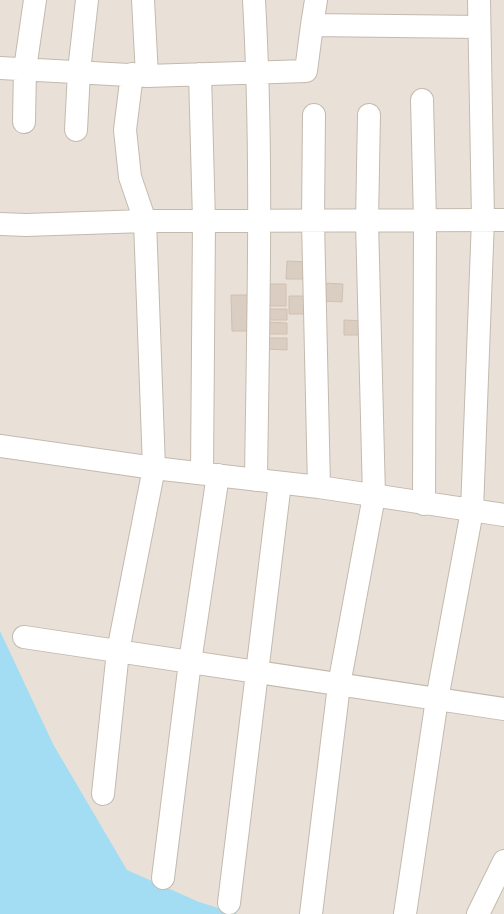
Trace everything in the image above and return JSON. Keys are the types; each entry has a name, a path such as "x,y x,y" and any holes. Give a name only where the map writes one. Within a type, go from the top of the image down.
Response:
{"street":[{"path":"24,122 25,70 35,0"},
{"path":"76,130 79,71 87,0"},
{"path":"103,794 118,651 154,468 145,221 130,177 125,130 140,75 143,0"},
{"path":"254,0 258,72 259,221 256,480"},
{"path":"0,68 140,75 306,71 316,0"},
{"path":"405,914 437,699 472,511 494,220 479,27 479,0"},
{"path":"312,26 479,27"},
{"path":"163,878 190,662 210,474 200,74"},
{"path":"422,100 425,220 424,504"},
{"path":"311,914 339,684 374,496 367,221 368,115"},
{"path":"314,116 313,221 319,488"},
{"path":"0,224 26,225 145,221 494,220"},
{"path":"0,446 154,468 319,488 504,515"},
{"path":"229,903 259,672 280,483"},
{"path":"24,637 504,710"},
{"path":"478,914 504,861"}],"shaded area":[{"path":"0,0 504,0 504,914 0,914"}],"water":[{"path":"0,631 53,744 127,870 199,902 238,914 0,914"}],"building":[{"path":"287,261 309,262 308,279 286,279"},
{"path":"323,283 343,284 342,302 322,301"},
{"path":"268,284 286,284 286,306 268,306"},
{"path":"231,295 251,295 252,331 232,331"},
{"path":"289,296 308,296 308,314 289,314"},
{"path":"265,309 287,309 287,320 265,320"},
{"path":"344,320 366,321 366,335 344,335"},
{"path":"265,322 287,323 287,334 265,334"},
{"path":"266,338 287,338 287,350 266,349"}]}
